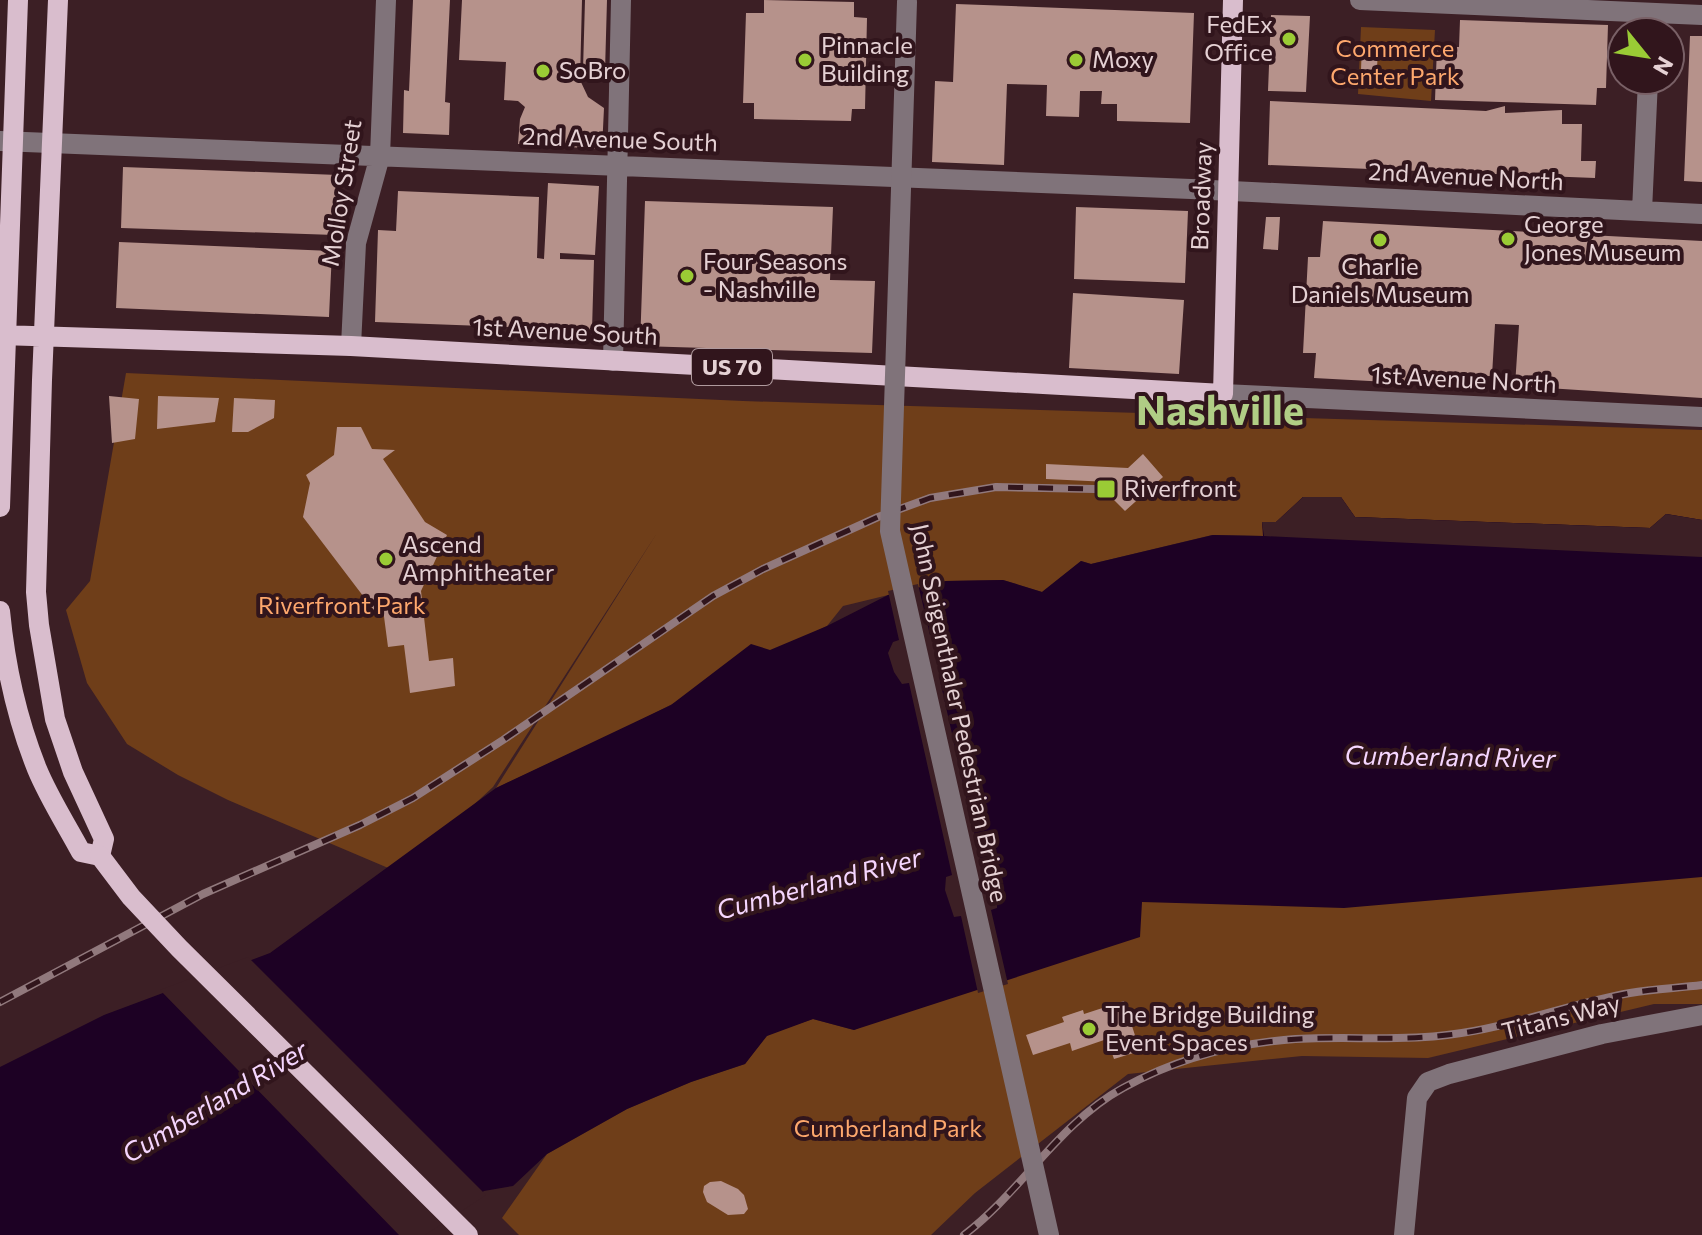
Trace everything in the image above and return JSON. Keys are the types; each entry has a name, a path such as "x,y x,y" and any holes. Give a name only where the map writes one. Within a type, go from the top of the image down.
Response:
{"main road":[{"path":"0,507 6,141 18,0"},
{"path":"58,0 36,569 39,625 55,719 73,772 104,839 100,856"},
{"name":"Broadway","path":"1223,394 1233,0"},
{"name":"1st Avenue South","path":"4,335 351,346 1223,394"},
{"path":"0,611 13,693 38,770 81,852 100,856 131,897 179,948 468,1235"}],"street":[{"name":"Molloy Street","path":"351,346 356,243 380,156 386,0"},
{"path":"613,361 621,0"},
{"path":"1360,0 1702,15"},
{"name":"John Seigenthaler Pedestrian Bridge","path":"907,2 890,531 1049,1235"},
{"path":"1642,211 1647,96"},
{"name":"2nd Avenue South","path":"6,141 1227,191"},
{"name":"2nd Avenue North","path":"1227,191 1702,214"},
{"name":"1st Avenue North","path":"1223,394 1702,417"},
{"name":"Titans Way","path":"1404,1235 1417,1098 1423,1087 1433,1079 1578,1040 1702,1015"}],"green space":[{"name":"Commerce Center Park","path":"1361,27 1435,30 1431,101 1358,94"},
{"name":"Riverfront Park","path":"126,373 743,401 1702,430 1702,520 1667,514 1650,528 1355,517 1341,498 1303,497 1264,536 1212,535 1091,564 1081,561 1042,592 1003,580 946,581 843,606 827,626 625,728 496,788 657,533 493,787 400,873 228,800 178,775 127,744 87,683 66,610 90,581"},
{"name":"Cumberland Park","path":"1702,872 1702,1004 1654,1004 1428,1058 1302,1056 1128,1074 975,1193 931,1235 519,1235 502,1218 547,1154 627,1109 691,1082 745,1064 766,1036 813,1019 854,1030 1141,902"}],"water":[{"name":"Cumberland River","path":"1303,497 1341,497 1355,517 1650,528 1666,514 1702,520 1702,877 1344,908 1142,902 1140,937 854,1030 813,1019 767,1036 745,1064 691,1082 627,1109 547,1154 513,1186 484,1191 418,1235 0,1235 0,1067 104,1015 270,953 496,788 671,705 751,644 770,650 888,595 946,581 1003,580 1042,592 1081,561 1091,564 1213,535 1263,536 1262,522 1276,522"}],"pier":[{"path":"1303,497 1341,497 1355,517 1650,528 1666,514 1702,520 1702,557 1264,536 1262,522 1276,522"},
{"path":"918,584 930,635 945,646 944,674 939,676 982,867 990,865 997,884 997,908 991,910 1008,984 978,993 961,916 954,917 945,890 946,877 952,875 909,683 902,684 888,653 893,642 899,640 888,591"},
{"path":"248,957 486,1195 425,1235 399,1235 160,990"}],"building":[{"path":"413,0 450,0 445,102 450,103 449,135 403,133 404,90 409,91"},
{"name":"SoBro","path":"462,0 582,0 580,80 588,97 604,108 602,149 518,144 520,119 525,107 518,101 504,100 506,62 459,60"},
{"path":"585,0 607,0 605,71 583,70"},
{"name":"Pinnacle Building","path":"764,0 854,2 854,17 867,18 865,109 852,109 851,121 754,119 754,103 743,103 746,13 764,13"},
{"path":"956,4 1194,13 1190,123 1117,121 1117,104 1101,104 1102,91 1080,91 1079,117 1046,116 1047,85 1007,84 1004,165 932,162 935,81 953,82"},
{"path":"1271,15 1310,16 1306,92 1268,91"},
{"path":"1460,20 1606,25 1606,88 1597,88 1596,105 1435,100 1437,47 1459,47"},
{"path":"1690,36 1702,36 1702,182 1684,181"},
{"path":"1362,43 1378,44 1377,70 1361,70"},
{"path":"1270,101 1486,111 1505,106 1505,113 1562,110 1562,124 1582,124 1581,161 1596,161 1595,178 1268,165"},
{"path":"123,167 338,175 335,235 121,228"},
{"path":"548,183 599,186 595,255 560,253 560,259 594,260 592,330 375,322 378,230 396,231 398,191 539,197 537,258 544,259"},
{"path":"645,201 833,207 830,280 875,281 872,353 640,346"},
{"path":"1076,207 1188,211 1185,283 1074,279"},
{"path":"1266,217 1280,217 1278,250 1263,249"},
{"path":"1323,221 1702,241 1702,398 1515,386 1519,325 1495,324 1492,376 1481,376 1481,387 1314,378 1316,353 1303,353 1308,257 1320,257"},
{"path":"119,242 332,251 329,317 116,308"},
{"path":"1073,293 1184,300 1179,374 1069,368"},
{"path":"109,396 139,399 135,439 112,443"},
{"path":"158,396 219,398 215,422 157,429"},
{"path":"234,398 275,400 274,418 248,432 232,432"},
{"name":"Ascend Amphitheater","path":"337,427 361,427 372,449 395,450 383,459 425,522 447,535 421,591 429,661 453,658 455,686 410,693 404,645 388,647 383,609 376,613 303,517 310,483 306,475 334,455"},
{"path":"1143,454 1163,477 1125,511 1103,489 1109,482 1046,479 1046,464 1128,468"},
{"name":"The Bridge Building Event Spaces","path":"1124,1001 1140,1051 1114,1059 1107,1039 1072,1051 1070,1043 1033,1055 1026,1035 1064,1022 1062,1017 1083,1010 1084,1014"},
{"path":"721,1181 744,1195 748,1209 744,1214 728,1215 707,1202 704,1186"}],"railway":[{"path":"0,1002 203,894 360,825 413,798 713,596 763,569 878,517 930,498 996,487 1095,489"},
{"path":"964,1235 985,1218 1060,1139 1100,1103 1142,1078 1181,1062 1222,1050 1284,1040 1406,1038 1470,1032 1630,993 1702,985"}],"place":[{"name":"FedEx Office","path":"1289,39"},
{"name":"Pinnacle Building","path":"805,60"},
{"name":"Moxy","path":"1076,60"},
{"name":"SoBro","path":"543,71"},
{"name":"George Jones Museum","path":"1508,239"},
{"name":"Charlie Daniels Museum","path":"1380,240"},
{"name":"Four Seasons - Nashville","path":"687,276"},
{"name":"Riverfront","path":"1106,489"},
{"name":"Ascend Amphitheater","path":"386,559"},
{"name":"The Bridge Building Event Spaces","path":"1089,1029"}],"district":[{"name":"Nashville","path":"1220,411"}]}
